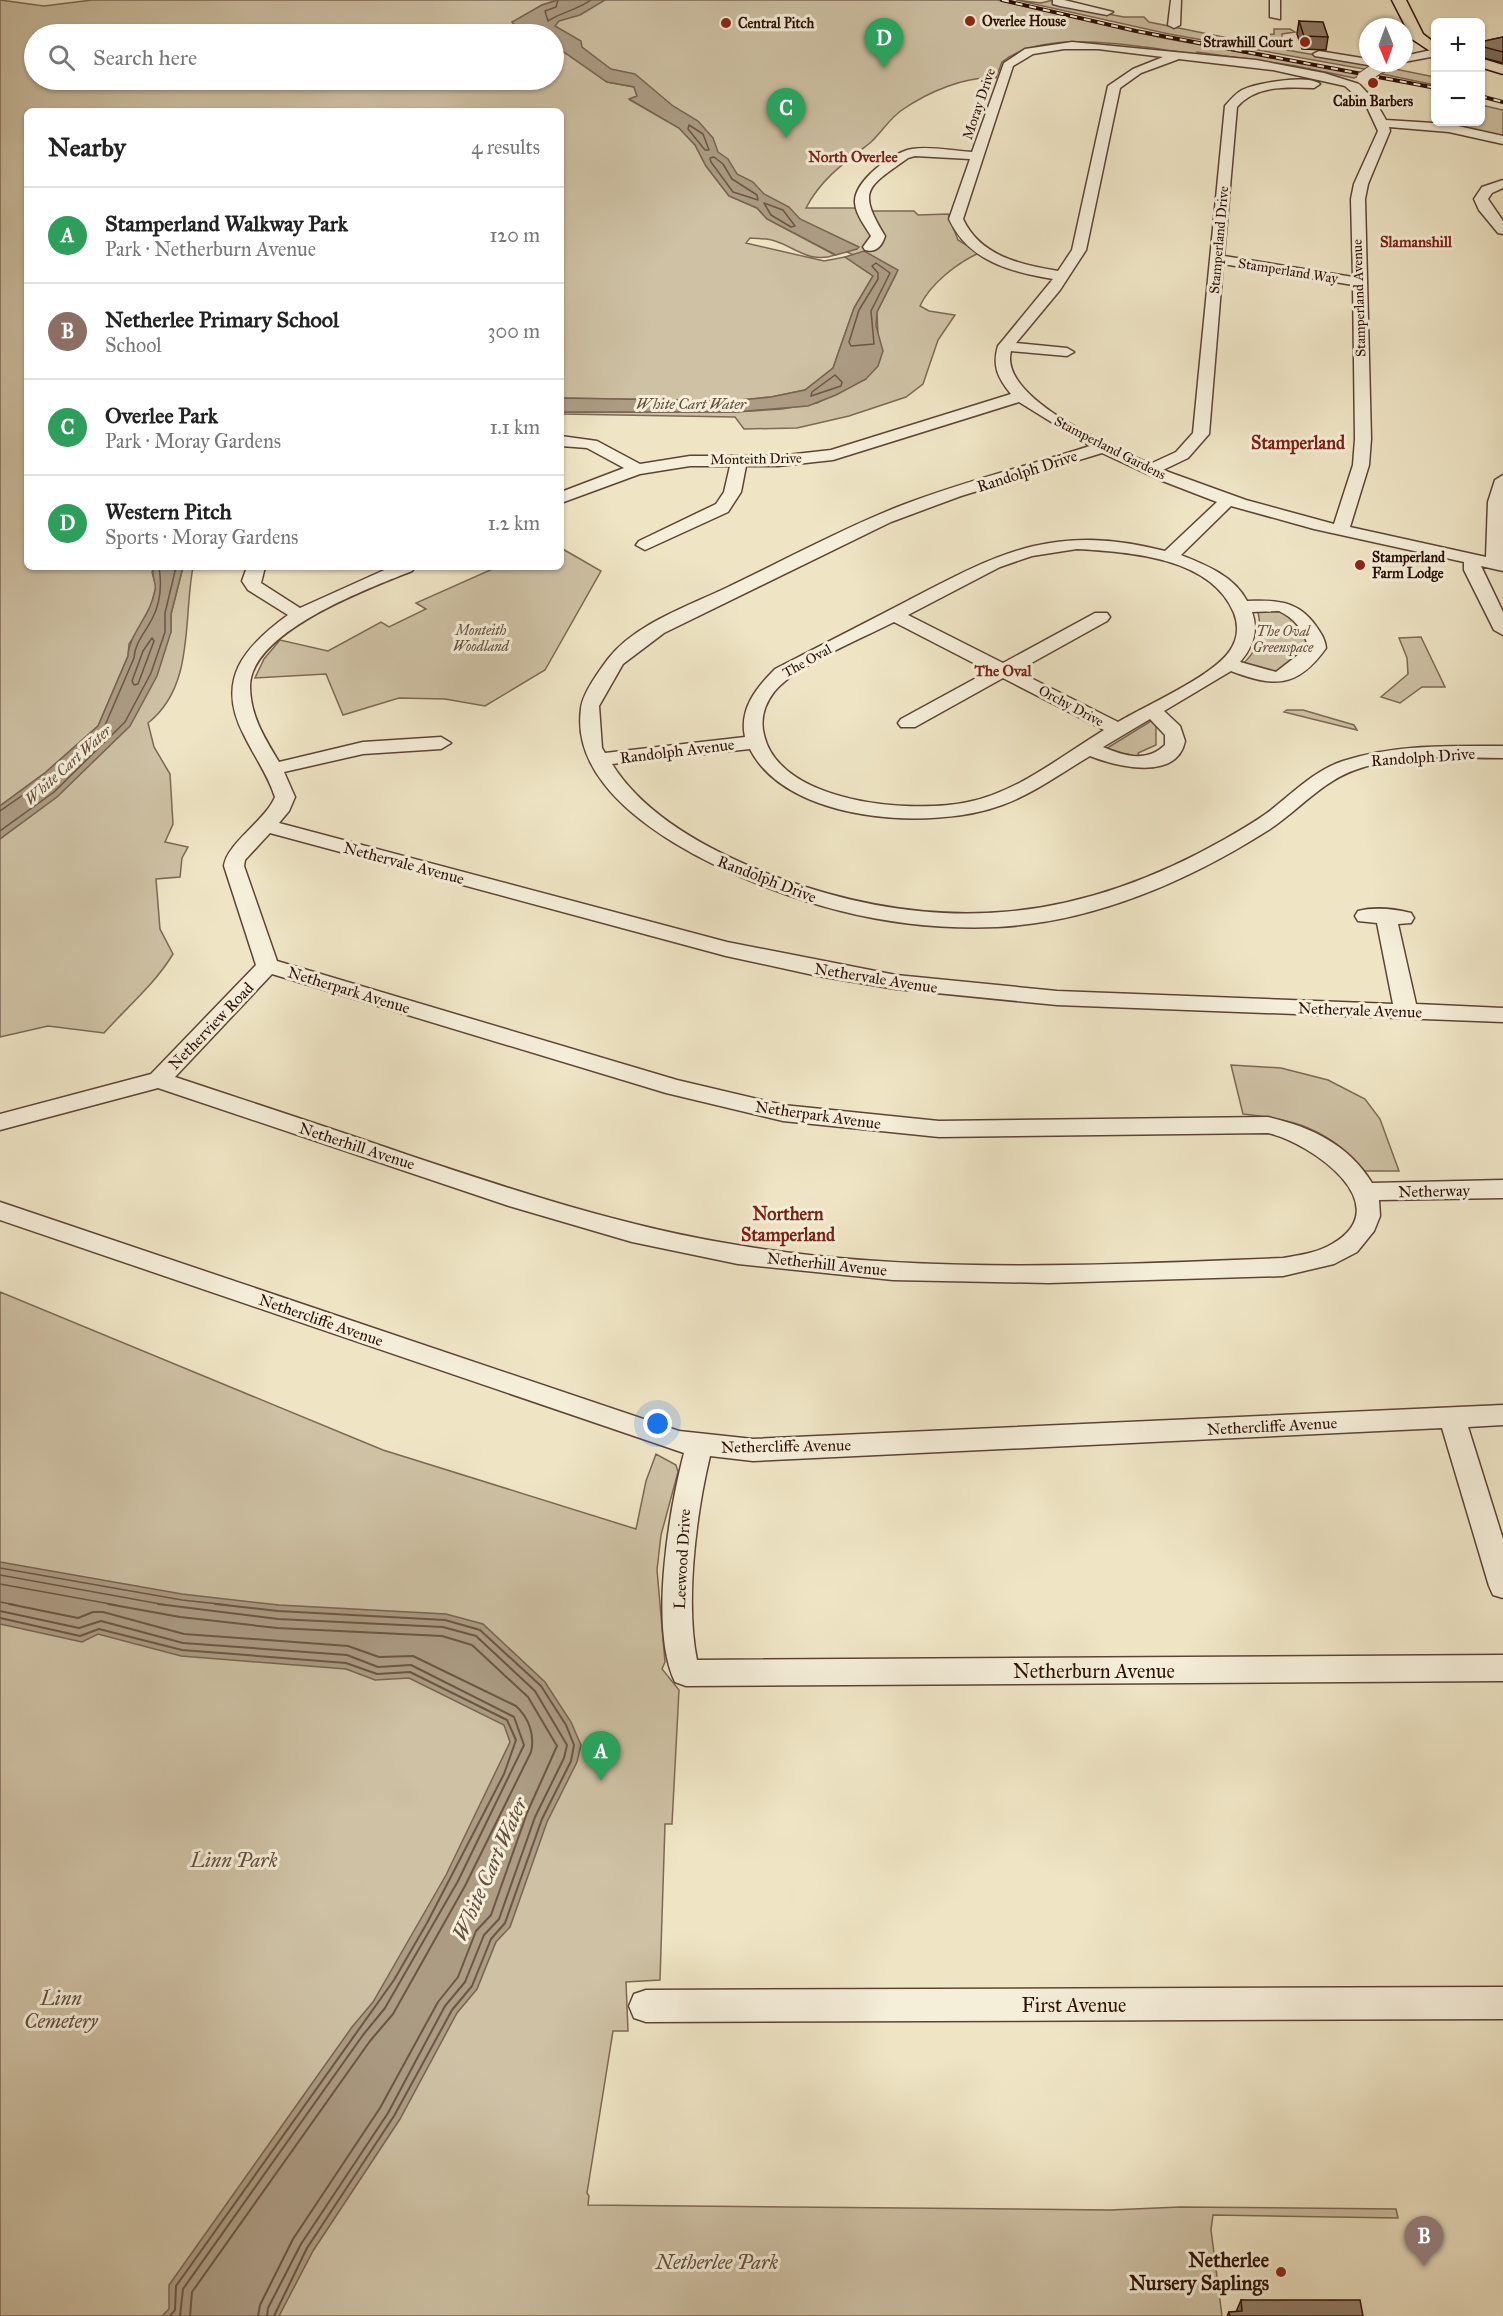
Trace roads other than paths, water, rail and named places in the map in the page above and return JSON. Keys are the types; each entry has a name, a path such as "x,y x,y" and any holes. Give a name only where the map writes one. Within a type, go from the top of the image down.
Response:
{"main road":[{"path":"1399,0 1417,36 1431,47"},
{"path":"1412,0 1425,31 1431,36"},
{"path":"1485,64 1503,72"},
{"path":"1485,69 1503,72"}],"street":[{"path":"1059,0 1060,3 1107,12"},
{"path":"1176,0 1170,24 1187,27"},
{"path":"1275,0 1276,17"},
{"name":"Moray Drive","path":"1063,276 1022,268 994,258 967,240 959,230 956,219 1008,65 1022,55 1050,47 1089,45 1177,56 1244,61 1351,81"},
{"path":"1319,54 1334,51 1359,58"},
{"path":"1413,57 1431,52"},
{"path":"1005,346 1063,276 1079,250 1114,86 1137,71 1177,56"},
{"path":"1366,72 1351,81 1382,123 1449,128 1503,140"},
{"name":"Stamperland Drive","path":"1150,470 1182,455 1201,434 1233,102 1246,94 1270,86 1351,81"},
{"name":"Stamperland Avenue","path":"1341,528 1360,465 1363,439 1358,196 1384,131 1382,123"},
{"path":"870,247 876,243 878,236 859,211 864,187 904,155 918,152 976,156"},
{"path":"1503,184 1487,190 1481,199 1484,207 1503,230"},
{"name":"Stamperland Way","path":"1217,259 1359,282"},
{"path":"1005,346 1068,352"},
{"name":"Stamperland Gardens","path":"1005,346 1002,356 1003,369 1021,396 1048,415 1103,447 1150,470 1228,500 1498,565"},
{"name":"Monteith Drive","path":"564,497 606,478 638,469 690,461 778,461 833,455 1021,396"},
{"path":"564,441 591,444 638,469"},
{"name":"Randolph Drive","path":"1103,447 909,508 842,538 653,632 617,660 598,689 588,726 590,740 598,760 619,788 663,828 702,853 760,879 855,908 911,917 977,921 1033,918 1078,909 1162,878 1262,826 1315,782 1348,766 1400,755 1503,752"},
{"path":"645,545 722,508 729,502 739,461"},
{"path":"1498,565 1496,502 1503,480"},
{"path":"1169,557 1228,500"},
{"name":"The Oval","path":"1100,544 1122,546 1169,557 1191,565 1222,584 1241,607 1247,623 1247,636 1229,664 998,800 944,812 917,813 854,806 804,789 776,768 765,757 752,729 755,707 762,693 782,673 994,563 1029,551 1060,545 1100,544"},
{"path":"1472,559 1473,570 1503,630"},
{"path":"255,570 251,581 254,586 298,615"},
{"path":"267,965 266,956 234,866 241,851 279,811 285,797 243,712 240,695 249,661 277,630 298,615 399,570"},
{"path":"1229,664 1273,679 1281,678 1288,676 1317,648 1317,642 1305,622 1292,608 1241,607"},
{"name":"Orchy Drive","path":"895,615 1118,730"},
{"path":"908,723 1100,616"},
{"path":"1089,748 1111,759 1125,762 1148,761 1164,756 1174,747 1174,733 1168,723 1151,711"},
{"name":"Randolph Avenue","path":"598,760 756,741"},
{"path":"273,769 363,748 441,743"},
{"name":"Nethervale Avenue","path":"266,826 726,950 818,969 965,991 1058,998 1503,1015"},
{"path":"1385,917 1406,1012"},
{"name":"Netherview Road","path":"0,1122 159,1080 267,965"},
{"name":"Netherpark Avenue","path":"267,965 674,1087 783,1113 939,1129 1268,1125 1308,1137 1353,1172 1364,1192"},
{"name":"Netherhill Avenue","path":"159,1080 571,1217 662,1240 829,1267 932,1274 1033,1274 1283,1267 1321,1260 1346,1247 1358,1237 1368,1218 1364,1192"},
{"name":"Netherway","path":"1364,1192 1503,1189"},
{"name":"Nethercliffe Avenue","path":"0,1211 667,1439 699,1447 753,1450 1503,1415"},
{"path":"1452,1418 1503,1586"},
{"name":"Leewood Drive","path":"686,1673 682,1662 679,1620 681,1528 699,1447"},
{"name":"Netherburn Avenue","path":"686,1673 1503,1668"},
{"name":"First Avenue","path":"646,2006 1503,2003"}],"water":[{"path":"558,0 605,0 580,15 559,21 557,24 514,24 512,22 542,5"},
{"path":"564,31 581,41 582,47 611,69 635,74 673,106 698,121 713,138 718,152 728,159 737,174 753,182 764,194 789,207 800,219 859,247 836,255 767,219 757,208 729,196 706,166 695,145 679,128 629,99 637,96 634,87 607,82 564,52"},
{"name":"White Cart Water","path":"864,251 898,270 877,312 876,326 883,351 878,366 866,379 836,395 808,406 735,412 564,412 564,398 730,401 771,397 805,390 833,368 854,308 873,276 845,257"},
{"name":"White Cart Water","path":"154,570 182,570 171,614 171,632 157,676 130,726 57,797 0,839 0,806 46,772 98,726 128,656 132,640 153,599 155,587"},
{"name":"White Cart Water","path":"0,1562 182,1594 279,1605 446,1614 483,1624 545,1682 571,1722 581,1745 577,1762 547,1822 510,1927 496,1942 477,1989 457,2013 400,2119 313,2251 279,2316 162,2316 169,2309 169,2285 352,2027 373,2002 446,1875 510,1742 504,1725 409,1678 375,1680 346,1669 181,1656 98,1634 82,1642 0,1624"}],"railway":[{"path":"1002,0 1136,31 1431,87"},
{"path":"1485,97 1503,102"}],"place":[{"name":"Overlee House","path":"970,21"},
{"name":"Central Pitch","path":"726,23"},
{"name":"Strawhill Court","path":"1305,42"},
{"name":"Western Pitch","path":"884,68"},
{"name":"Cabin Barbers","path":"1373,83"},
{"name":"Overlee Park","path":"786,138"},
{"name":"Stamperland Farm Lodge","path":"1360,565"},
{"name":"Stamperland Walkway Park","path":"601,1781"},
{"name":"Netherlee Primary School","path":"1424,2266"},
{"name":"Netherlee Nursery Saplings","path":"1281,2272"}],"district":[{"name":"North Overlee","path":"853,157"},
{"name":"Slamanshill","path":"1416,242"},
{"name":"Stamperland","path":"1298,443"},
{"name":"The Oval","path":"1003,671"},
{"name":"Northern Stamperland","path":"788,1224"}],"park label":[{"name":"Monteith Woodland","path":"481,638"},
{"name":"The Oval Greenspace","path":"1283,640"},
{"name":"Linn Park","path":"234,1860"},
{"name":"Linn Cemetery","path":"61,2010"},
{"name":"Netherlee Park","path":"717,2262"}]}
